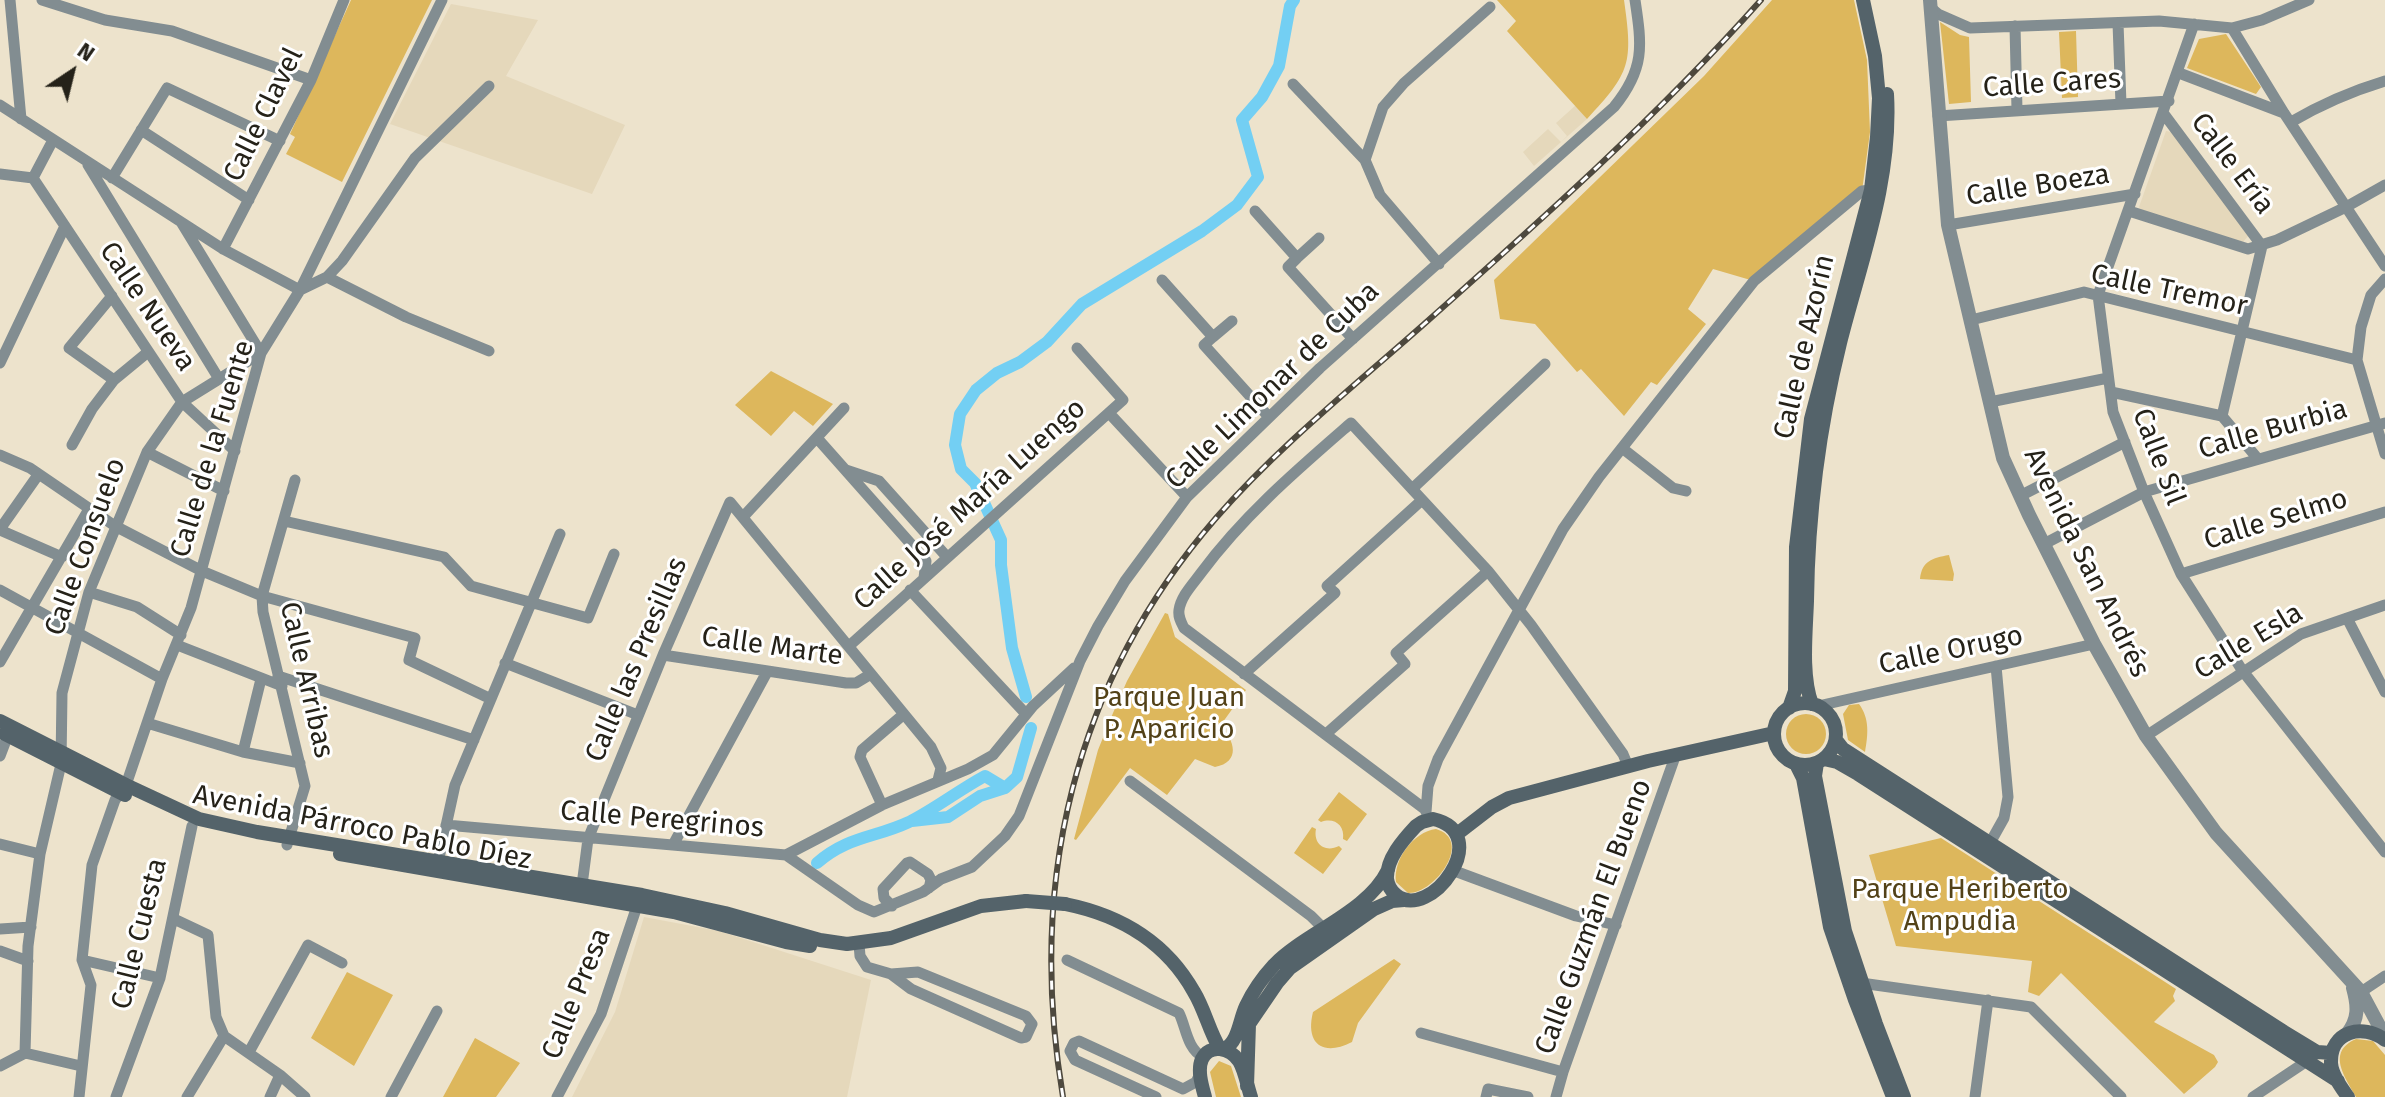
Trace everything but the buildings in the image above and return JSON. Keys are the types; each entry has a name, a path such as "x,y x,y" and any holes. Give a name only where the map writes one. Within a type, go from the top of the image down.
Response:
{"main road":[{"name":"Calle de Azorín","path":"1789,708 1795,691 1796,547 1811,419 1871,190 1879,98 1875,56 1863,0"},
{"name":"Calle de Azorín","path":"1815,705 1807,678 1806,635 1812,491 1824,415 1874,226 1888,144 1886,63 1873,0"},
{"path":"2332,1053 2317,1052 2297,1040 1843,749 1836,740 1830,716 1815,705 1796,705 1778,719 1774,733 1778,749 1789,761 1796,764 1837,762 1858,774 2307,1061 2344,1092"},
{"name":"Avenida Párroco Pablo Díez","path":"0,721 62,758 192,826 437,866 701,918 800,945 832,946 891,938 981,906 1026,901 1065,904 1105,915 1124,923 1164,952 1195,993 1210,1026 1212,1056 1205,1097"},
{"name":"Avenida Párroco Pablo Díez","path":"4,733 62,758"},
{"path":"1457,834 1509,798 1676,754 1774,733"},
{"path":"1836,740 1820,761 1815,776 1845,931 1904,1097"},
{"path":"1796,764 1803,778 1830,927 1893,1097"},
{"name":"Avenida Párroco Pablo Díez","path":"122,789 199,819 288,841"},
{"path":"1212,1056 1234,1041 1248,1002 1273,966 1373,891 1396,852 1426,815 1457,834 1460,851 1452,870 1430,896 1415,901 1392,901 1374,909 1290,968 1277,983 1249,1024 1249,1091"},
{"path":"192,826 200,824 244,829"},
{"name":"Avenida Párroco Pablo Díez","path":"437,866 582,885 725,913 820,940 853,944"},
{"path":"1388,870 1391,890 1404,900"},
{"path":"1210,1026 1218,1034 1227,1034 1239,1021"},
{"path":"2344,1092 2332,1069 2335,1045 2347,1034 2362,1030 2385,1038"},
{"path":"1212,1056 1240,1063 1249,1091"}],"street":[{"path":"10,0 21,119"},
{"path":"42,0 105,20 172,31 311,80"},
{"name":"Calle Clavel","path":"207,264 249,200 280,141 311,80 344,0"},
{"name":"Calle de la Fuente","path":"82,960 92,865 179,640 202,571 261,353 300,290 442,0"},
{"name":"Calle Limonar de Cuba","path":"858,905 874,912 892,906 941,879 972,867 1005,836 1032,789 1080,661 1125,581 1187,497 1268,416 1614,107 1627,91 1640,58 1641,41 1635,0"},
{"path":"1931,4 1970,28 2159,21 2232,28 2262,20 2309,0"},
{"name":"Avenida San Andrés","path":"1931,4 1948,225 2003,458 2094,644 2146,736 2216,833 2361,992 2385,1038"},
{"path":"1365,160 1383,107 1404,83 1490,7"},
{"path":"2118,23 2121,104"},
{"name":"Calle Sil","path":"2194,24 2098,295 2113,412 2181,574 2242,670 2385,852"},
{"path":"2015,26 2017,110"},
{"path":"2232,28 2287,118 2385,266"},
{"path":"2179,73 2287,118 2385,81"},
{"path":"1293,84 1365,160 1380,195 1439,264"},
{"path":"0,105 220,248 300,290 327,277 342,261 415,158 489,86"},
{"path":"112,178 167,88 280,141"},
{"name":"Calle Cares","path":"1938,116 2169,101"},
{"name":"Calle Ería","path":"2164,114 2262,246 2385,185"},
{"path":"141,130 249,200"},
{"path":"0,174 33,178 53,140"},
{"path":"85,160 219,379"},
{"name":"Calle Nueva","path":"33,178 182,402 235,451"},
{"path":"1426,815 1428,786 1434,767 1563,529 1622,448 1754,281 1862,191 1871,190"},
{"name":"Calle Boeza","path":"1948,225 2135,194"},
{"path":"1255,211 1297,258"},
{"name":"Calle Boeza","path":"2129,211 2248,249 2262,246"},
{"path":"181,222 261,353"},
{"path":"0,363 65,226"},
{"path":"1319,238 1288,267 1353,339"},
{"path":"2222,416 2262,246"},
{"path":"327,277 406,317 489,351"},
{"path":"2385,279 2371,295 2361,327 2357,360 2380,424 2385,454"},
{"path":"1162,280 1213,337"},
{"name":"Calle Tremor","path":"1971,320 2084,292 2357,360"},
{"path":"112,296 69,348 114,380"},
{"path":"1232,321 1204,345 1268,416"},
{"name":"Calle José María Luengo","path":"849,646 1123,400 1077,348"},
{"path":"72,445 92,409 114,380 148,352"},
{"name":"Calle Consuelo","path":"25,1053 31,927 40,854 62,758 62,693 89,592 147,452 182,402 261,353"},
{"path":"1412,489 1545,364"},
{"path":"1990,402 2108,378"},
{"path":"2111,392 2222,416 2258,459"},
{"path":"844,408 743,517 937,755 941,768 938,780"},
{"path":"1109,413 1187,497"},
{"path":"1426,815 1326,734 1184,628 1179,617 1188,591 1215,554 1259,504 1351,423 1488,571 1518,608 1623,754 1628,766"},
{"name":"Calle Burbia","path":"2044,544 2144,492 2380,424"},
{"path":"817,438 926,561 924,578"},
{"path":"2020,496 2125,442"},
{"path":"1622,448 1673,488 1686,491"},
{"path":"147,452 224,491"},
{"path":"0,455 30,468 115,526 202,571 262,596 415,638 409,660 491,699"},
{"path":"845,470 879,481 947,557"},
{"path":"38,475 0,529 62,557"},
{"name":"Calle Arribas","path":"288,841 305,786 263,612 262,596 295,480"},
{"path":"1244,674 1335,593 1327,586 1422,500"},
{"name":"Calle las Presillas","path":"582,885 588,839 730,502 743,517"},
{"path":"0,662 89,509"},
{"name":"Calle Selmo","path":"2181,574 2385,512"},
{"path":"284,521 444,557 471,586 588,618 614,554"},
{"path":"437,866 455,785 560,534"},
{"path":"1326,734 1405,664 1396,653 1488,571"},
{"path":"910,590 1030,710 1048,712 1051,732"},
{"path":"89,592 137,607 179,640 261,679 280,681 474,740"},
{"path":"5,593 162,679"},
{"name":"Calle Esla","path":"2146,736 2301,634 2385,605"},
{"path":"2347,618 2385,692"},
{"name":"Calle Orugo","path":"1815,705 2094,644"},
{"name":"Calle Marte","path":"663,655 846,683 856,683 871,674"},
{"path":"786,855 882,805 968,769 993,755 1030,710 1080,661"},
{"path":"505,663 638,715"},
{"path":"1990,843 2004,818 2008,797 1996,666"},
{"path":"673,845 767,672"},
{"path":"243,752 261,679"},
{"path":"882,805 860,757 862,750 904,714"},
{"path":"147,723 243,752 300,763"},
{"path":"0,756 4,733"},
{"name":"Calle Guzmán El Bueno","path":"1556,1097 1676,754"},
{"path":"1130,781 1323,928"},
{"name":"Calle Peregrinos","path":"446,825 786,855 858,905"},
{"name":"Calle Cuesta","path":"116,1097 160,978 192,826"},
{"path":"0,844 40,854"},
{"path":"892,906 884,898 883,889 907,863 928,874 931,880 929,888"},
{"path":"1452,870 1576,916 1616,925"},
{"name":"Avenida Párroco Pablo Díez","path":"550,880 565,887 621,897 637,906 651,903 725,913"},
{"name":"Calle Presa","path":"557,1097 601,1014 637,906"},
{"path":"174,919 208,935 216,1017 224,1036 280,1075 305,1097"},
{"path":"0,929 31,927"},
{"path":"853,944 867,967 891,974 918,972 1026,1016 1032,1024 1028,1034 1021,1038 911,989 891,974"},
{"path":"249,1052 308,945 342,963"},
{"path":"0,951 28,961"},
{"path":"82,960 160,978"},
{"path":"82,960 91,985"},
{"path":"1067,960 1179,1013 1196,1054 1212,1056 1196,1082 1183,1089 1079,1041 1074,1043 1070,1051 1075,1060 1156,1097"},
{"path":"79,1097 91,985 100,965"},
{"path":"2361,992 2385,976"},
{"path":"2347,1034 2357,1014 2350,980"},
{"path":"1861,983 2031,1007 2121,1097"},
{"path":"1975,1097 1988,1000"},
{"path":"391,1097 437,1011"},
{"path":"1421,1033 1563,1072"},
{"path":"187,1097 224,1036"},
{"path":"0,1066 25,1053 81,1066"},
{"path":"2253,1097 2307,1061"},
{"path":"270,1097 280,1075"},
{"path":"1486,1097 1488,1089 1528,1097"}],"shaded area":[{"path":"451,4 538,20 506,76 625,125 592,194 390,124"},
{"path":"1576,105 1587,119 1534,166 1523,152 1548,129 1561,142 1567,136 1556,123"},
{"path":"2166,131 2172,132 2250,234 2243,242 2142,211 2139,207"},
{"path":"644,917 719,931 871,980 847,1097 572,1097 615,1012"}],"green space":[{"path":"351,0 432,0 342,182 286,154 295,137 290,134"},
{"path":"1497,0 1624,0 1628,39 1625,66 1613,89 1587,119 1507,31 1516,21"},
{"path":"1772,0 1854,0 1867,60 1870,132 1862,191 1754,281 1713,269 1688,309 1706,324 1657,385 1651,382 1624,416 1581,369 1577,372 1535,324 1500,319 1494,280 1704,76"},
{"path":"1940,22 1969,37 1971,102 1949,104"},
{"path":"2076,31 2078,97 2062,98 2059,32"},
{"path":"2226,34 2261,87 2256,94 2187,68 2199,39"},
{"path":"771,371 833,404 813,426 794,411 771,436 735,405"},
{"path":"1949,555 1953,581 1920,579 1929,561"},
{"name":"Parque Juan P. Aparicio","path":"1165,613 1175,637 1246,690 1220,726 1232,744 1232,756 1215,767 1195,759 1167,795 1130,768 1076,840 1098,750 1127,681"},
{"path":"1859,704 1867,721 1865,752 1848,740 1843,714 1849,705"},
{"path":"1806,714 1820,720 1826,734 1820,748 1806,754 1792,748 1786,734 1792,720"},
{"path":"1339,792 1367,814 1347,841 1343,839 1338,823 1318,820"},
{"path":"1312,827 1316,829 1316,839 1321,846 1339,846 1342,849 1323,874 1294,853"},
{"path":"1436,829 1447,835 1451,844 1446,866 1429,885 1408,893 1396,882 1401,856 1412,841"},
{"name":"Parque Heriberto Ampudia","path":"1941,838 2176,989 2173,996 2175,1001 2154,1022 2214,1055 2218,1062 2215,1067 2184,1094 2061,973 2039,996 2028,992 2032,961 1896,946 1869,855"},
{"path":"1394,959 1401,964 1358,1023 1352,1042 1333,1048 1319,1045 1312,1032 1313,1012"},
{"path":"347,972 393,995 354,1066 311,1038"},
{"path":"475,1038 520,1063 496,1097 443,1097"},
{"path":"2356,1039 2373,1041 2385,1055 2385,1097 2356,1097 2347,1081 2340,1058 2347,1044"},
{"path":"1219,1061 1231,1066 1241,1097 1216,1097 1210,1072"}],"waterway":[{"path":"1026,697 1012,648 1001,565 1001,540 975,483 961,469 955,445 960,414 976,390 1047,342 1082,304 1202,231 1237,205 1258,177 1242,120 1262,97 1279,66 1290,6 1294,0"},
{"path":"817,863 851,842 909,822 985,776 1005,788 1017,777 1031,728"},
{"path":"912,821 948,817 980,796 1005,788"}],"railway":[{"path":"1063,1097 1053,1017 1052,939 1058,863 1072,789 1095,717 1127,648 1167,581 1216,518 1265,467 1597,167 1681,86 1761,0"}]}
